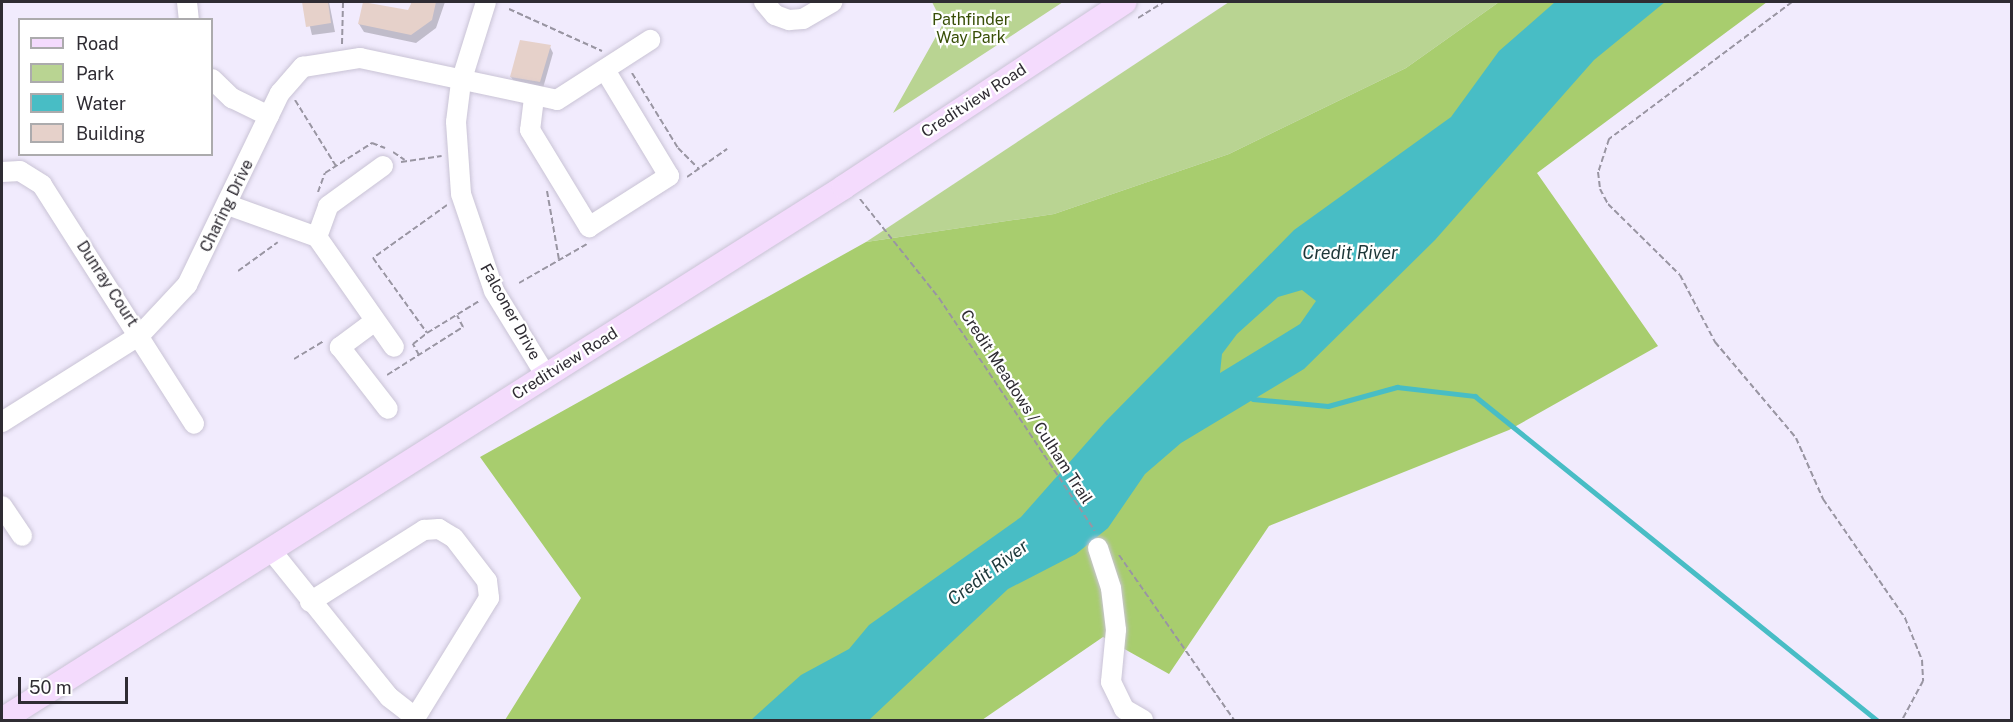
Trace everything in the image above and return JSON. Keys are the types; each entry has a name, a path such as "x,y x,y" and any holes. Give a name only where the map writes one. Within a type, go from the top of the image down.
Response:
{"main road":[{"name":"Creditview Road","path":"2,720 546,376 1125,2"}],"street":[{"path":"187,2 189,18"},
{"name":"Falconer Drive","path":"486,2 461,82 456,133 461,194 494,291 546,376"},
{"path":"764,2 775,15 789,20 803,19 832,2"},
{"name":"Charing Drive","path":"2,422 140,335 188,285 269,116 285,87 303,67 342,57 534,98 557,100 650,40"},
{"path":"534,98 530,130 561,187 589,227 669,176 613,65"},
{"path":"213,80 232,98 269,116"},
{"path":"317,237 328,206 383,166"},
{"name":"Dunray Court","path":"2,172 20,171 42,185 140,335 194,424"},
{"path":"228,205 317,237 394,347"},
{"path":"375,321 340,347 388,410"},
{"path":"2,506 22,536"},
{"path":"270,549 310,602 389,698 415,719 490,595 488,581 453,538 439,529 424,530 310,602"},
{"path":"1101,540 1111,588 1116,630 1111,682 1124,709 1143,720"}],"path":[{"path":"342,57 343,2"},
{"path":"1792,2 1609,139 1600,163 1600,189 1608,204 1680,275 1715,342 1796,438 1823,499 1905,618 1922,660 1923,681 1902,720"},
{"path":"509,9 613,65 678,148 699,169"},
{"path":"285,87 336,166"},
{"path":"682,181 727,149"},
{"path":"559,260 546,192 561,187"},
{"path":"427,333 373,258 461,194"},
{"name":"Credit Meadows / Culham Trail","path":"858,195 939,298 1053,468 1054,477 1234,720"},
{"path":"519,283 597,239 594,224"},
{"path":"238,271 275,248 285,225"},
{"path":"419,355 413,344 494,291"},
{"path":"387,375 463,327 457,315"}],"green space":[{"name":"Pathfinder Way Park","path":"932,2 1063,2 893,113 943,24"},
{"path":"1229,2 1499,2 1406,68 1229,154 1054,214 866,242"},
{"path":"1499,2 1767,2 1537,173 1658,346 1509,430 1269,526 1169,674 1103,637 982,720 505,720 581,598 480,457 866,242 1054,214 1229,154 1406,68"}],"water":[{"name":"Credit River","path":"1555,2 1665,2 1594,60 1435,240 1304,369 1181,443 1145,474 1108,528 1076,554 1008,589 869,720 751,720 801,675 849,649 869,625 1021,517 1105,422 1294,230 1451,117 1499,51","holes":["1302,290 1316,301 1300,324 1220,373 1222,354 1237,334 1278,297"]}],"building":[{"path":"302,2 328,2 331,23 306,27"},
{"path":"363,2 408,10 412,2 436,2 432,20 411,35 358,24"},
{"path":"520,40 551,45 540,82 510,77"}],"waterway":[{"path":"1253,399 1328,406 1397,387 1475,396 1877,720"}]}
